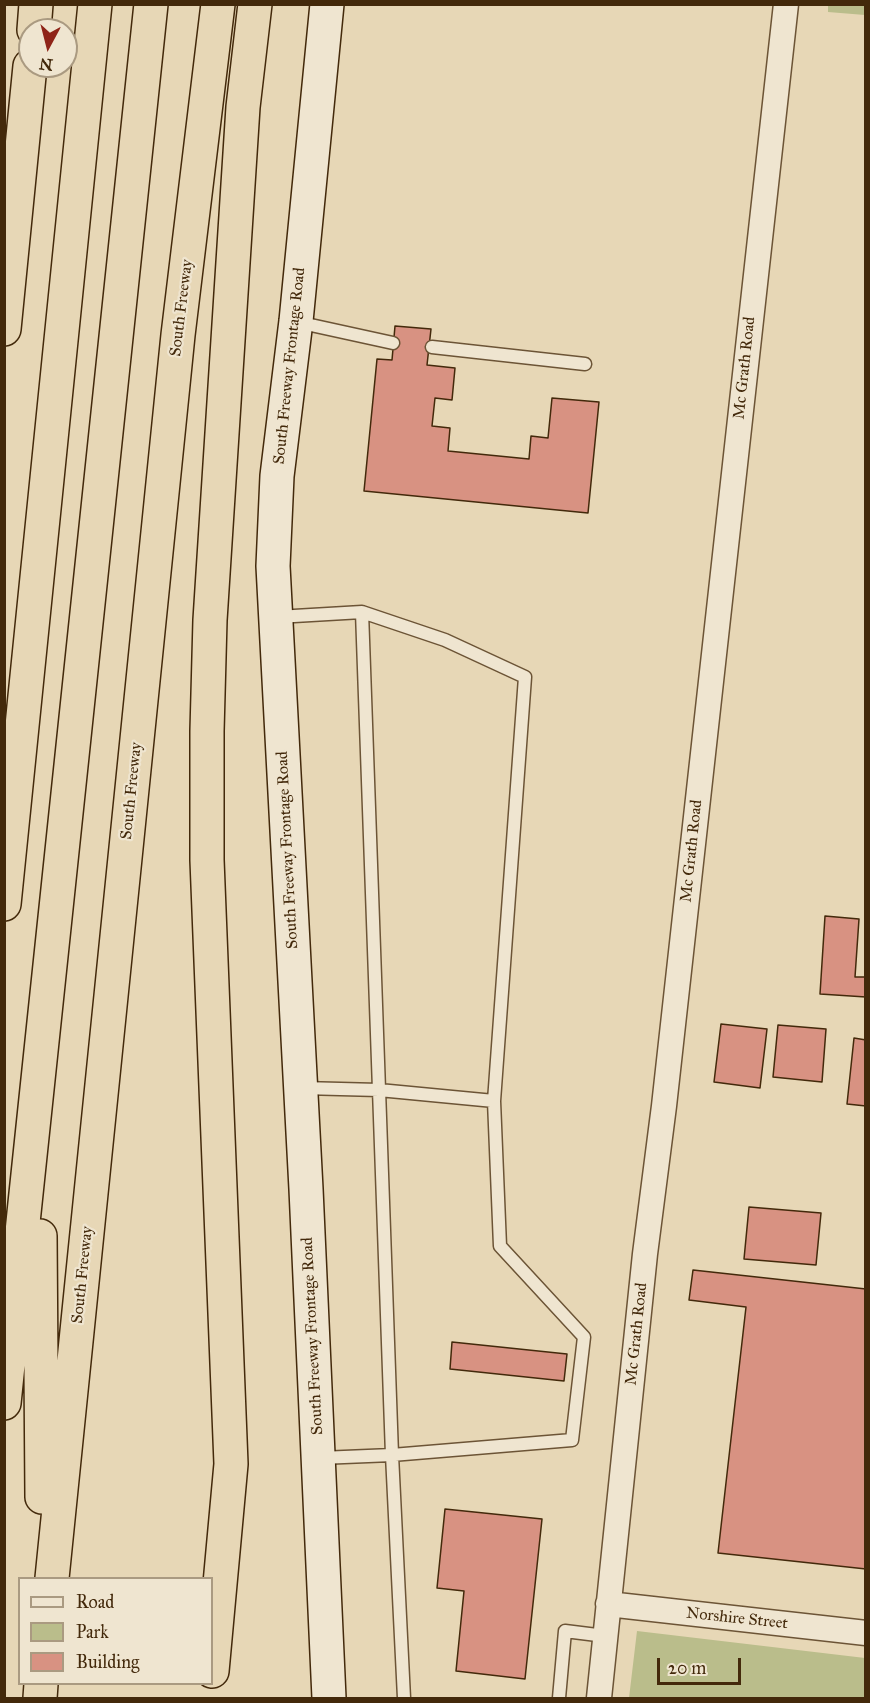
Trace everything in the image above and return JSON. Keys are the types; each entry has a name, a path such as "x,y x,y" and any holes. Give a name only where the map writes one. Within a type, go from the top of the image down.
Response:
{"highway":[{"path":"4,904 95,4"},
{"path":"4,1403 151,4"},
{"name":"South Freeway","path":"52,1577 178,335 218,4"},
{"path":"213,1660 231,1464 207,860 207,731 211,609 243,107 255,4"},
{"path":"4,329 29,78"},
{"path":"39,1073 42,1577"}],"main road":[{"name":"South Freeway Frontage Road","path":"327,4 296,321 278,476 273,566 301,1088 329,1698"}],"street":[{"name":"Mc Grath Road","path":"599,1698 645,1254 665,1094 786,4"},
{"name":"Norshire Street","path":"608,1604 866,1633"}],"lane":[{"path":"296,321 393,343"},
{"path":"432,347 585,364"},
{"path":"362,612 392,1455 404,1698"},
{"path":"275,617 362,612 444,640 525,677 494,1101 500,1246 585,1337 572,1440 392,1455 318,1458"},
{"path":"301,1088 379,1090 494,1101"},
{"path":"559,1698 565,1631 605,1636"}],"green space":[{"path":"828,5 865,5 865,15 828,12"},
{"path":"637,1631 865,1658 865,1698 629,1698"}],"building":[{"path":"395,326 431,329 427,365 455,368 452,400 435,398 432,426 450,428 448,451 529,459 531,436 548,438 552,398 599,402 588,513 364,491 377,359 392,360"},
{"path":"825,916 859,919 855,977 866,977 866,997 820,994"},
{"path":"721,1024 767,1029 760,1088 714,1082"},
{"path":"778,1025 826,1029 822,1082 773,1077"},
{"path":"854,1038 866,1040 866,1106 847,1104"},
{"path":"749,1207 821,1213 816,1265 744,1259"},
{"path":"693,1270 866,1289 866,1569 718,1553 746,1307 689,1300"},
{"path":"452,1342 567,1354 564,1381 450,1369"},
{"path":"445,1509 542,1519 525,1679 456,1671 464,1591 437,1588"}]}
